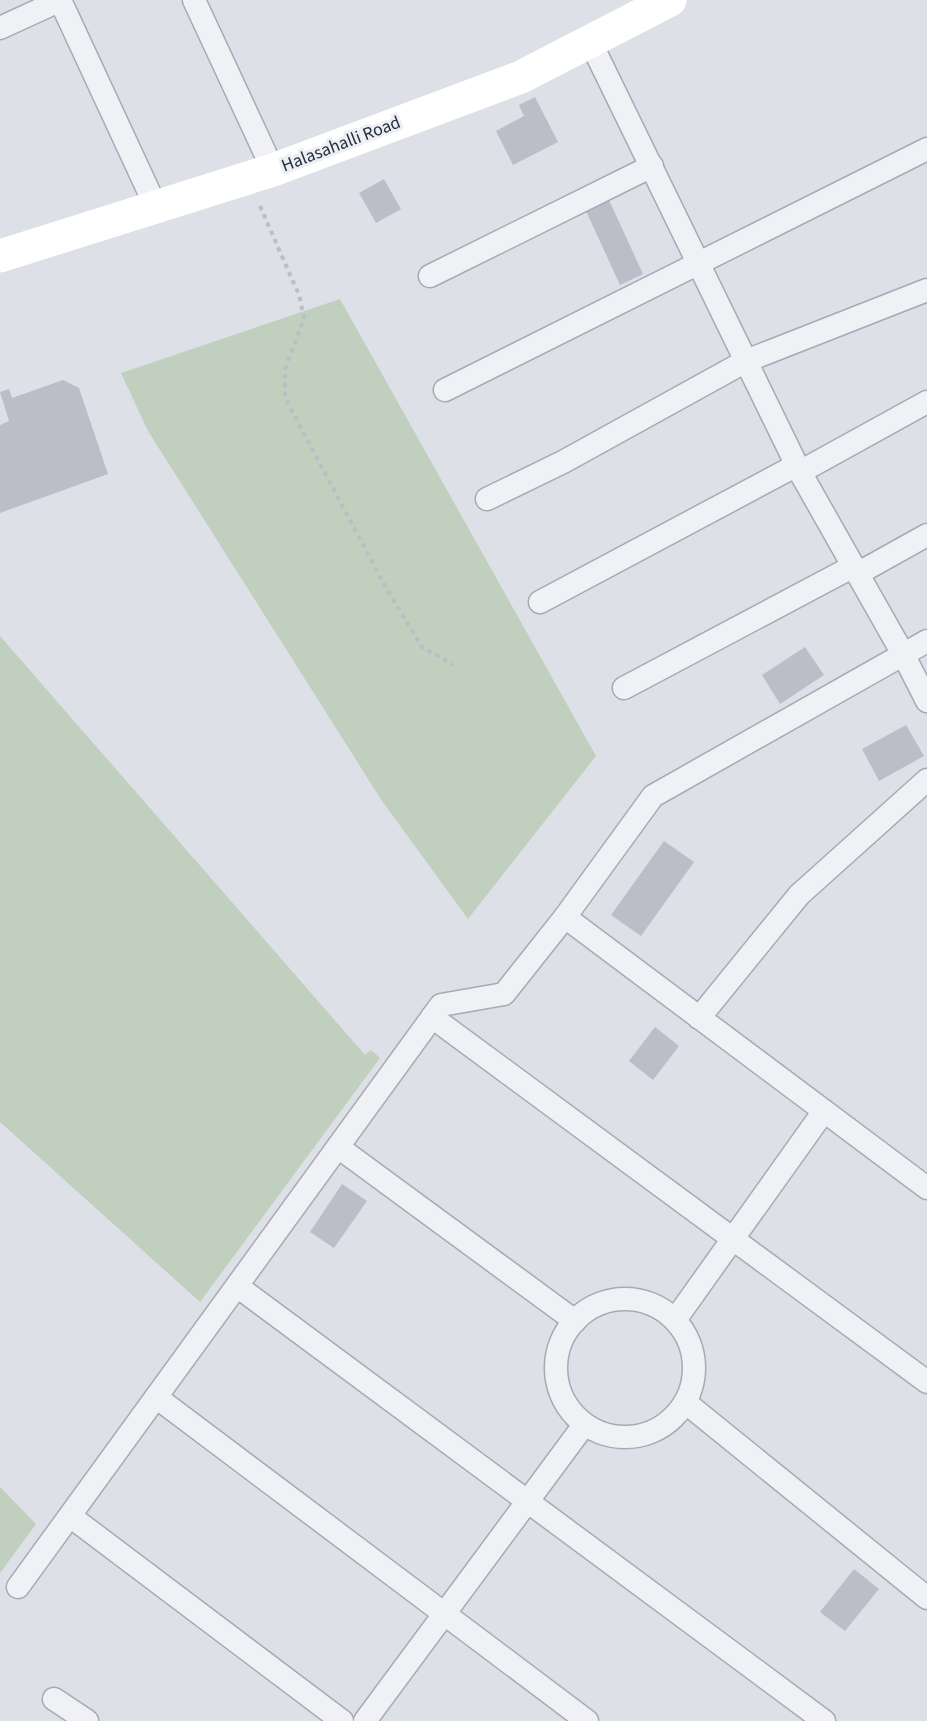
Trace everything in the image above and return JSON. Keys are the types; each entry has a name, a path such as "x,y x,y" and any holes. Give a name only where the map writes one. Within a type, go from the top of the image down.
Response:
{"main road":[{"name":"Halasahalli Road","path":"0,256 260,173 521,77 670,0"}],"street":[{"path":"0,28 60,0 156,207"},
{"path":"194,0 260,173"},
{"path":"590,41 798,469 903,654 927,701"},
{"path":"445,390 927,149"},
{"path":"430,276 652,166"},
{"path":"487,499 562,462 746,361 927,290"},
{"path":"540,602 927,402"},
{"path":"624,688 927,535"},
{"path":"18,1587 441,1005 504,994 565,917 653,796 927,641"},
{"path":"699,1017 799,895 927,780"},
{"path":"565,917 927,1188"},
{"path":"432,1017 927,1382"},
{"path":"675,1320 824,1111"},
{"path":"338,1147 575,1321"},
{"path":"237,1286 824,1721"},
{"path":"613,1300 635,1300 657,1306 675,1320 687,1338 693,1359 693,1382 685,1402 671,1420 651,1432 628,1438 605,1435 584,1425 567,1408 558,1387 555,1363 561,1340 575,1321 592,1307 613,1300"},
{"path":"156,1397 587,1721"},
{"path":"685,1402 927,1598"},
{"path":"365,1721 584,1425"},
{"path":"70,1516 342,1721"},
{"path":"54,1699 87,1721"}],"path":[{"path":"260,173 299,295 304,318 285,369 285,398 385,585 422,646 453,665"}],"green space":[{"path":"340,299 596,756 468,919 382,801 148,431 121,373"},
{"path":"0,636 365,1055 371,1050 380,1058 200,1302 0,1122"},
{"path":"0,1487 36,1524 0,1573"}],"building":[{"path":"535,97 558,142 513,165 496,131 524,116 519,105"},
{"path":"384,179 401,209 376,223 359,193"},
{"path":"609,200 643,274 620,285 586,211"},
{"path":"63,380 79,388 108,474 0,513 0,425 9,421 0,392 9,389 12,398"},
{"path":"805,647 824,675 780,704 762,675"},
{"path":"906,725 924,756 879,781 862,749"},
{"path":"664,841 694,862 641,936 611,915"},
{"path":"655,1027 679,1046 653,1080 629,1061"},
{"path":"342,1184 367,1201 334,1248 310,1232"},
{"path":"854,1569 879,1589 845,1631 820,1612"}]}
